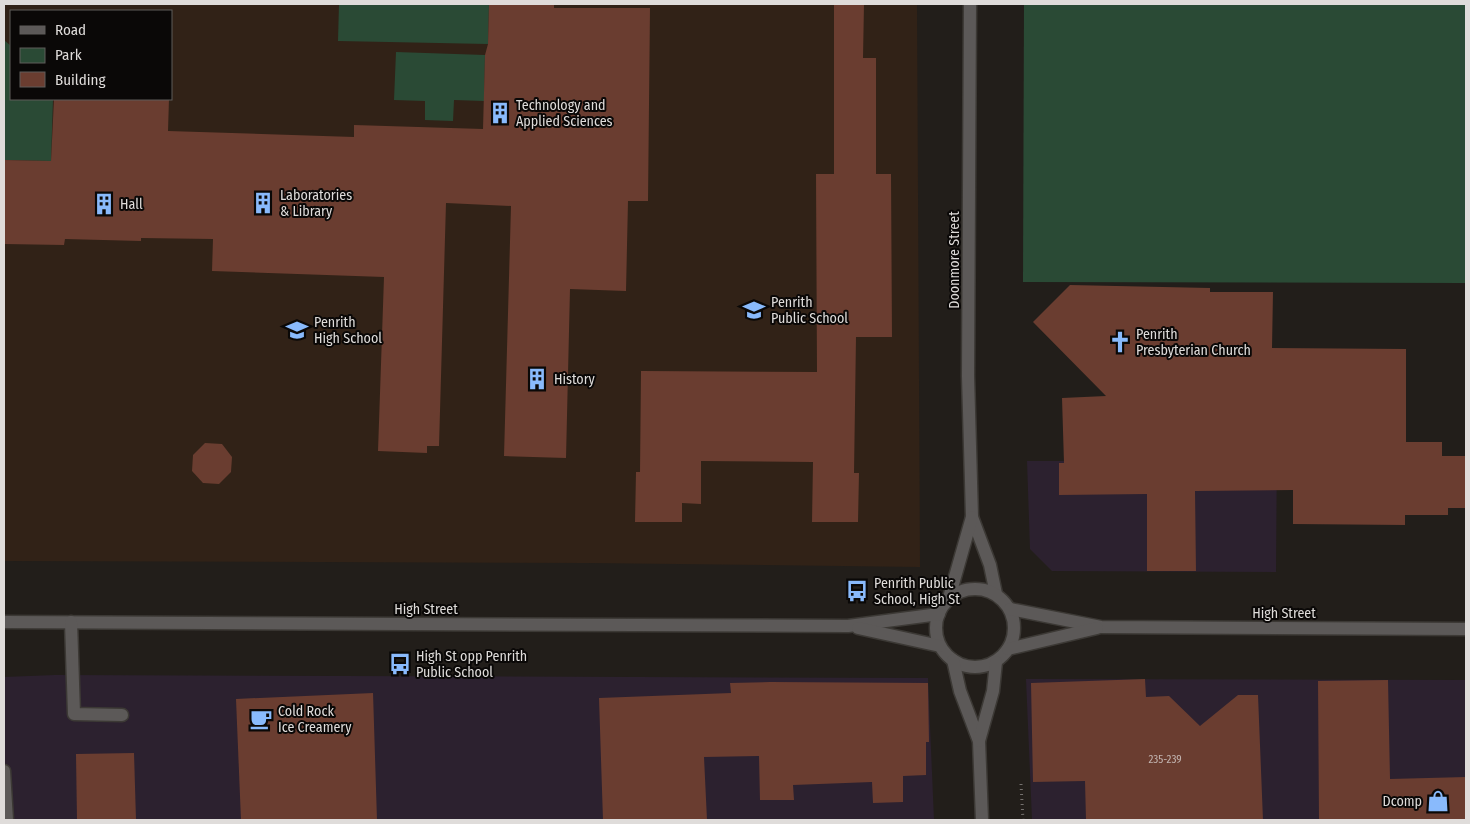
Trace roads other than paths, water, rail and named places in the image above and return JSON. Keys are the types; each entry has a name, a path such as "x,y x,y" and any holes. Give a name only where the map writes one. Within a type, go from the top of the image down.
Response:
{"street":[{"name":"Doonmore Street","path":"949,598 972,517 968,376 970,4"},
{"name":"Doonmore Street","path":"972,517 990,566 996,594"},
{"path":"972,588 985,589 996,594 1010,609 1014,619 1015,630 1013,640 1003,657 985,666 973,667 962,665 945,654 936,636 936,624 943,605 949,598 972,588"},
{"name":"High Street","path":"1010,609 1101,627 1466,629"},
{"name":"High Street","path":"4,622 848,626 939,614"},
{"path":"71,622 74,714 122,715"},
{"name":"High Street","path":"848,626 940,646"},
{"name":"High Street","path":"1008,650 1101,627"},
{"path":"953,660 960,691 979,741"},
{"path":"982,820 979,741 993,690 996,662"},
{"path":"4,771 6,810"}],"place":[{"name":"Technology and Applied Sciences","path":"500,113"},
{"name":"Laboratories & Library","path":"263,203"},
{"name":"Hall","path":"104,204"},
{"name":"Penrith Public School","path":"754,310"},
{"name":"Penrith High School","path":"297,330"},
{"name":"Penrith Presbyterian Church","path":"1120,342"},
{"name":"History","path":"537,379"},
{"name":"Penrith Public School, High St","path":"857,591"},
{"name":"High St opp Penrith Public School","path":"400,664"},
{"name":"Cold Rock Ice Creamery","path":"261,719"},
{"name":"Dcomp","path":"1438,801"}]}
